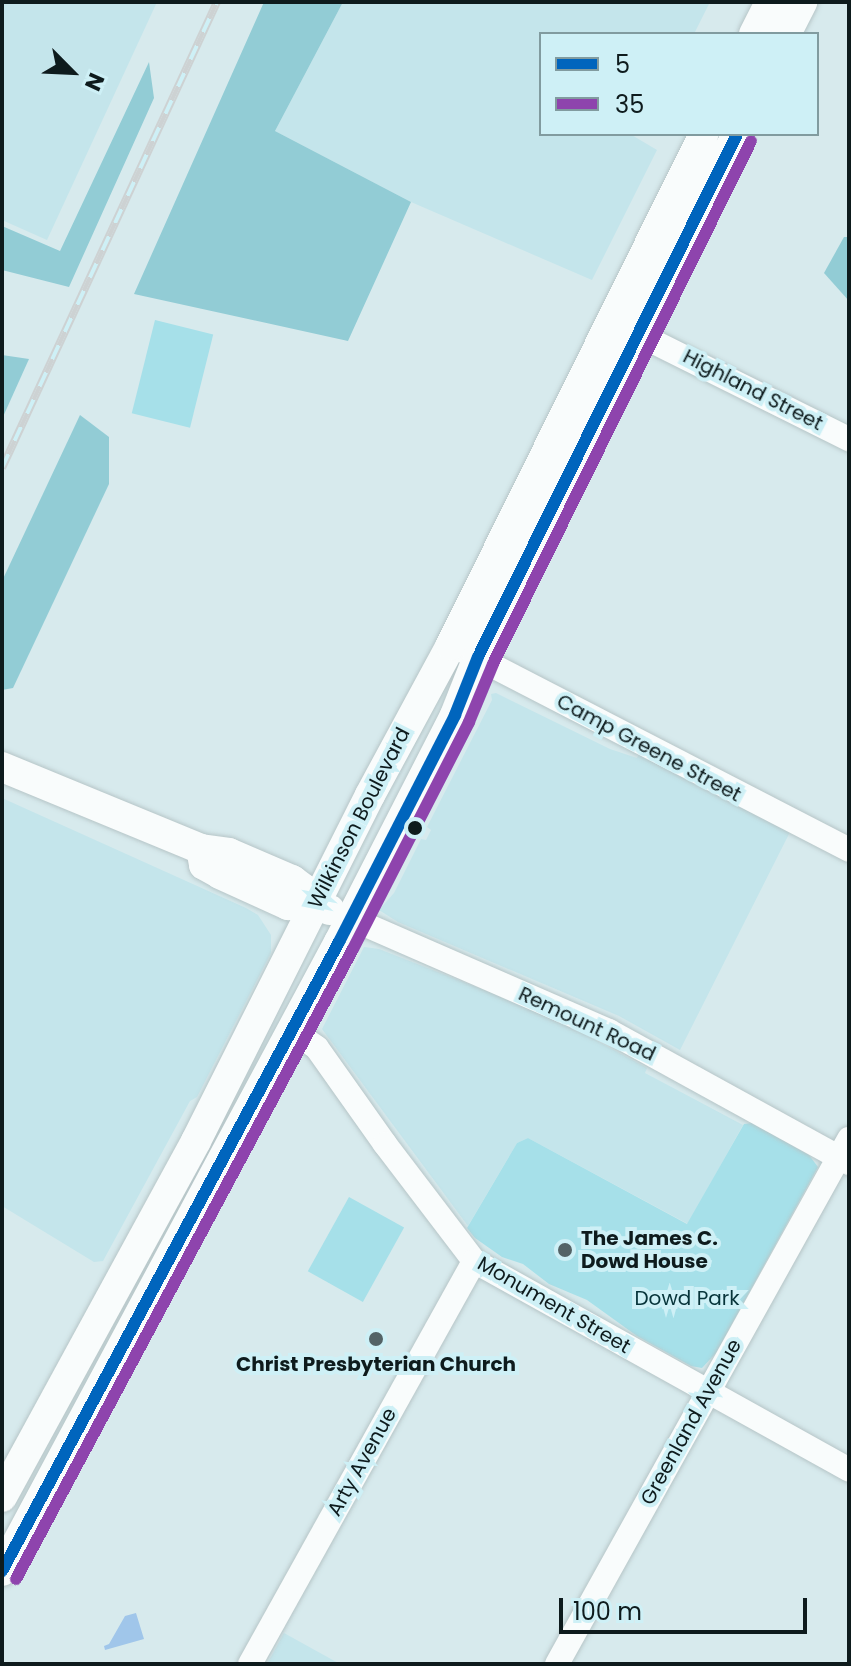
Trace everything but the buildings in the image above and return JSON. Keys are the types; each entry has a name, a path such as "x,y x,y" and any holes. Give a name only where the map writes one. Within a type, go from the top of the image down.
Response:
{"main road":[{"path":"755,32 770,2"},
{"path":"787,32 802,2"},
{"name":"Wilkinson Boulevard","path":"625,328 703,136"},
{"name":"Wilkinson Boulevard","path":"3,1493 196,1141 315,904 464,651 625,328 736,136"},
{"name":"Wilkinson Boulevard","path":"2,1571 293,1031 455,715 464,651"},
{"name":"Remount Road","path":"2,767 201,849 229,853 292,880 304,889 315,904 350,918"}],"street":[{"name":"Highland Street","path":"625,328 849,439"},
{"name":"Camp Greene Street","path":"464,651 849,850"},
{"name":"Remount Road","path":"350,918 609,1031 846,1153"},
{"name":"Monument Street","path":"293,1031 317,1048 474,1261 849,1470"},
{"name":"Greenland Avenue","path":"557,1664 707,1393 846,1153"},
{"name":"Arty Avenue","path":"250,1664 474,1261"}],"shaded area":[{"path":"2,2 157,2 47,240 2,220"},
{"path":"264,2 343,2 275,131 411,202 348,341 134,294"},
{"path":"343,2 710,2 695,32 539,32 539,136 633,136 657,150 592,280 411,202 275,131"},
{"path":"149,62 154,98 69,287 2,270 2,226 60,251"},
{"path":"844,237 849,237 849,301 824,273"},
{"path":"2,355 29,359 2,419"},
{"path":"80,415 109,437 109,484 13,688 2,690 2,581"},
{"path":"496,693 610,749 637,758 639,754 791,830 680,1050 619,1016 398,922 379,910 394,893 421,839 426,840 431,830 427,827 492,700 491,694"},
{"path":"2,798 246,908 258,915 271,935 271,953 197,1097 190,1101 103,1261 94,1262 2,1206"},
{"path":"364,947 379,949 553,1017 647,1068 645,1073 743,1125 688,1224 528,1138 517,1143 468,1226 322,1029"},
{"path":"136,1613 144,1639 105,1650 104,1646 109,1644 125,1616"},
{"path":"284,1633 340,1664 267,1664"}],"green space":[{"path":"155,320 213,335 190,428 132,413"},
{"name":"Dowd Park","path":"752,1123 809,1155 818,1167 716,1353 702,1368 691,1366 637,1336 587,1300 549,1284 523,1264 502,1257 475,1238 467,1228 517,1143 528,1138 687,1224 744,1124"},
{"path":"349,1197 404,1228 363,1302 308,1271"}],"railway":[{"path":"2,468 217,2"}],"transit line":[{"name":"5","path":"2,1571 339,942 455,715 478,657 736,136"},
{"name":"35","path":"16,1579 353,949 469,722 493,664 751,141"}],"place":[{"name":"The James C. Dowd House","path":"565,1250"},
{"name":"Christ Presbyterian Church","path":"376,1339"}]}
